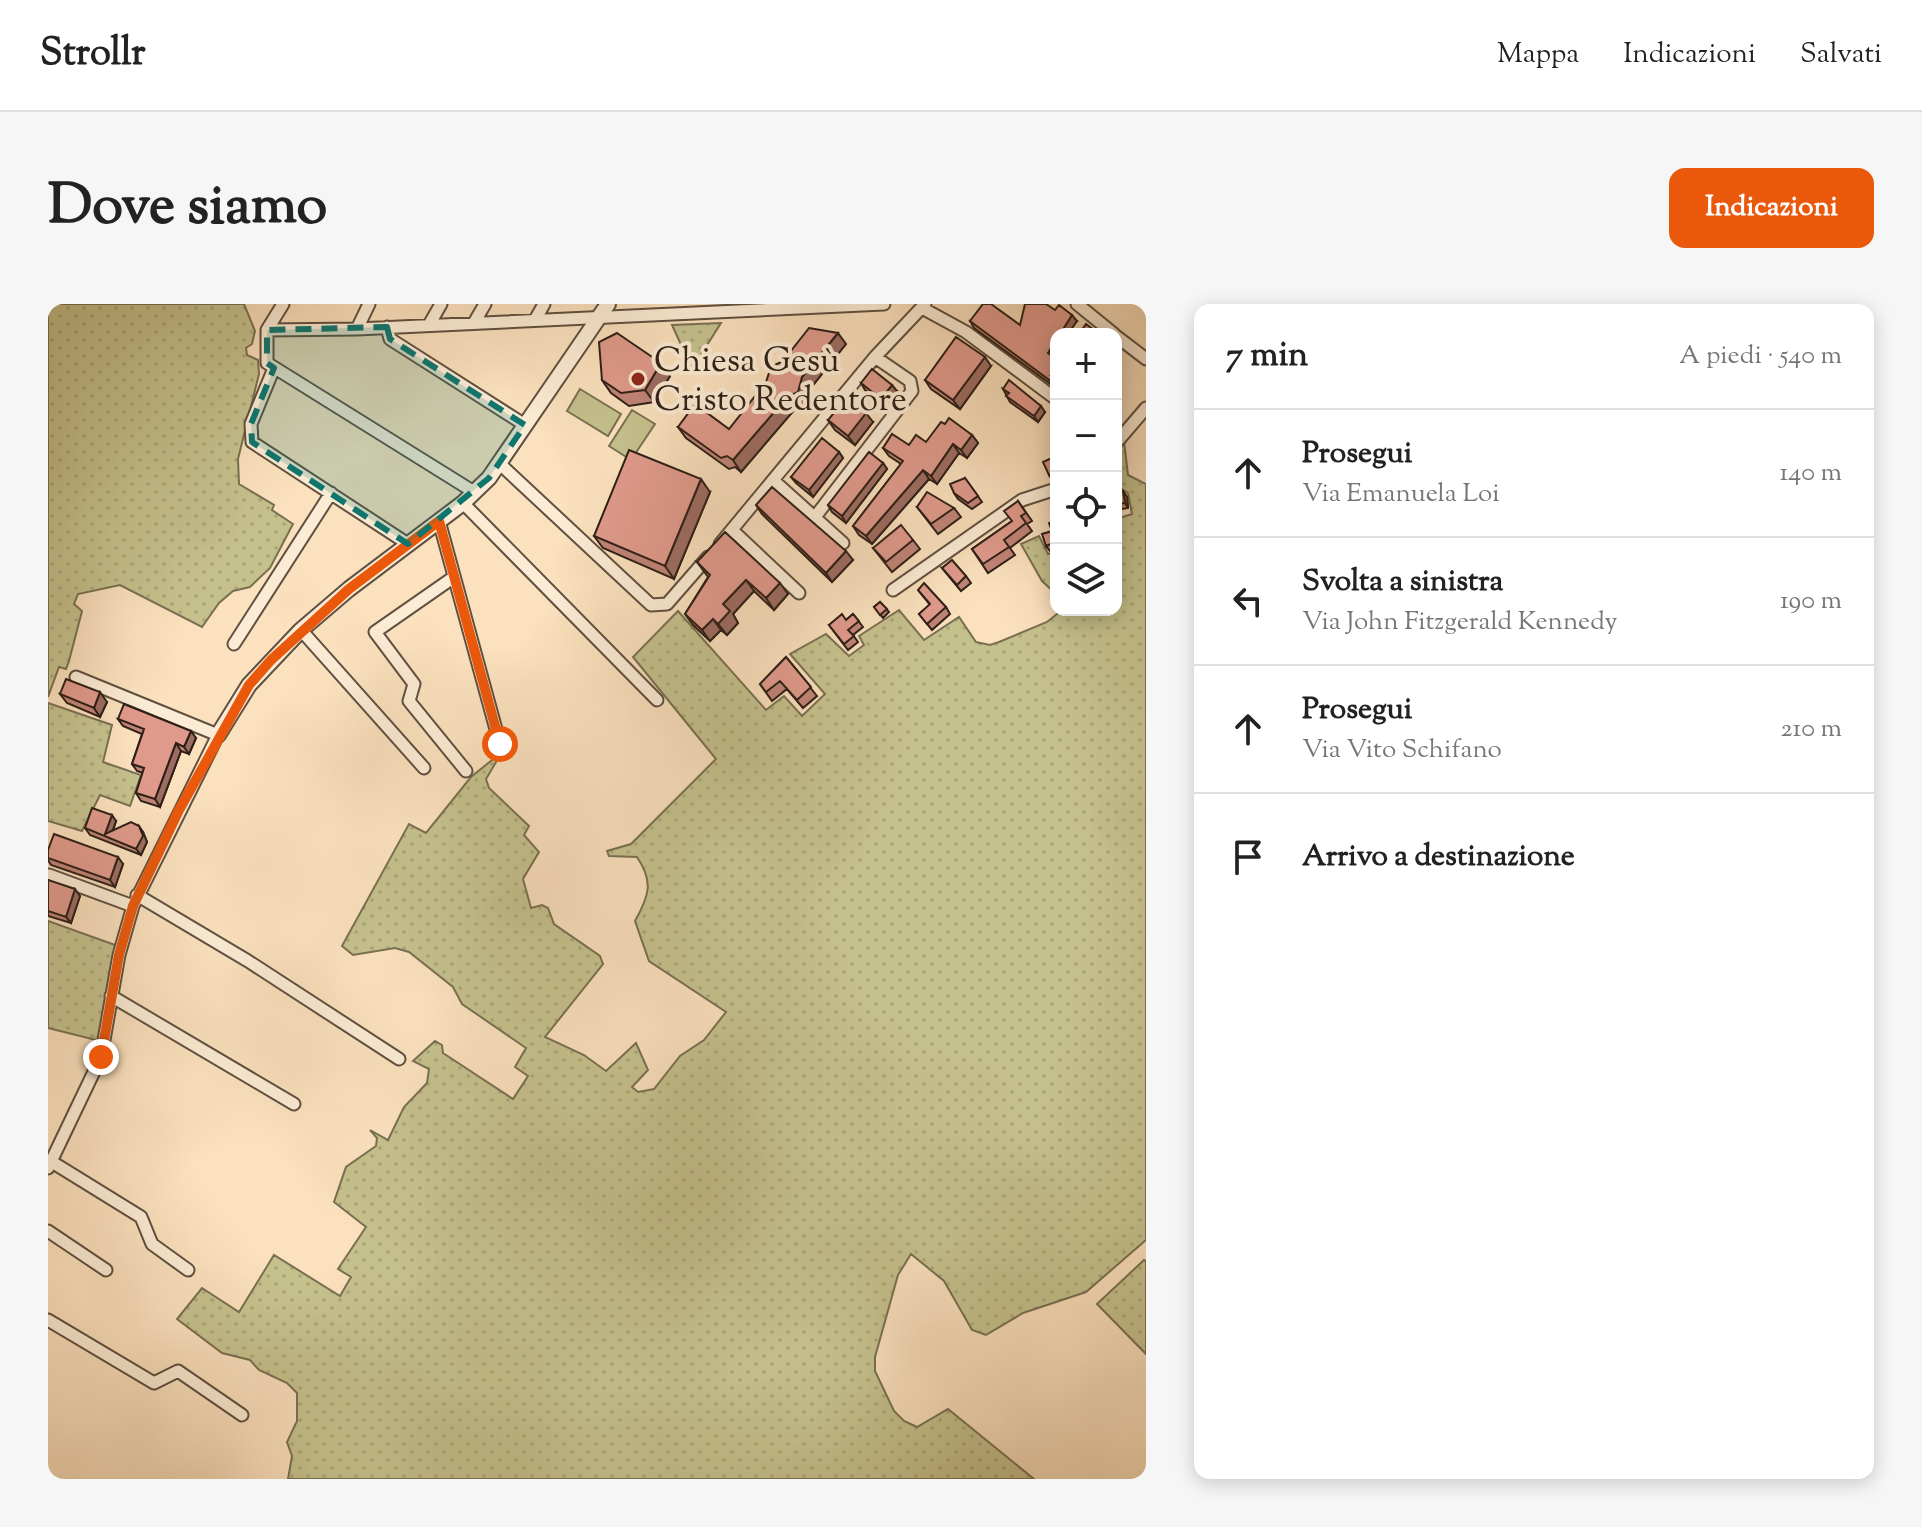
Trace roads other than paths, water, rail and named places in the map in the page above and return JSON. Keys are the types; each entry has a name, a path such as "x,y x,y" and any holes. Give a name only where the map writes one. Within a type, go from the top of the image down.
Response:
{"street":[{"path":"283,304 267,330 270,366 251,424 252,442 408,544"},
{"path":"357,329 369,304"},
{"path":"429,325 441,304"},
{"path":"474,323 485,304"},
{"path":"535,320 544,304"},
{"path":"267,330 535,320 604,310 884,304"},
{"path":"1077,304 1106,328"},
{"path":"499,463 651,605 659,607 667,604 732,530 875,357 923,306 966,332 1050,395"},
{"path":"188,1270 152,1244 141,1217 50,1165 101,1057 111,996 135,900 218,735 249,685 301,630 469,498 499,463 604,310"},
{"path":"387,327 390,339 525,425"},
{"path":"1122,340 1146,359"},
{"path":"815,517 912,391 910,381 875,357"},
{"path":"270,366 469,498 657,700"},
{"path":"1122,436 1146,408"},
{"path":"773,480 843,543"},
{"path":"893,590 1022,500 1050,491"},
{"path":"234,644 331,493"},
{"path":"439,521 500,744"},
{"path":"732,530 799,593"},
{"path":"454,577 375,632 414,684 409,701 466,771"},
{"path":"301,630 424,768"},
{"path":"76,677 218,735"},
{"path":"49,875 135,900 248,961 399,1059"},
{"path":"111,996 294,1104"},
{"path":"48,1231 106,1270"},
{"path":"48,1320 154,1383 178,1371 242,1415"}],"place":[{"name":"Chiesa Gesù Cristo Redentore","path":"638,379"}]}
